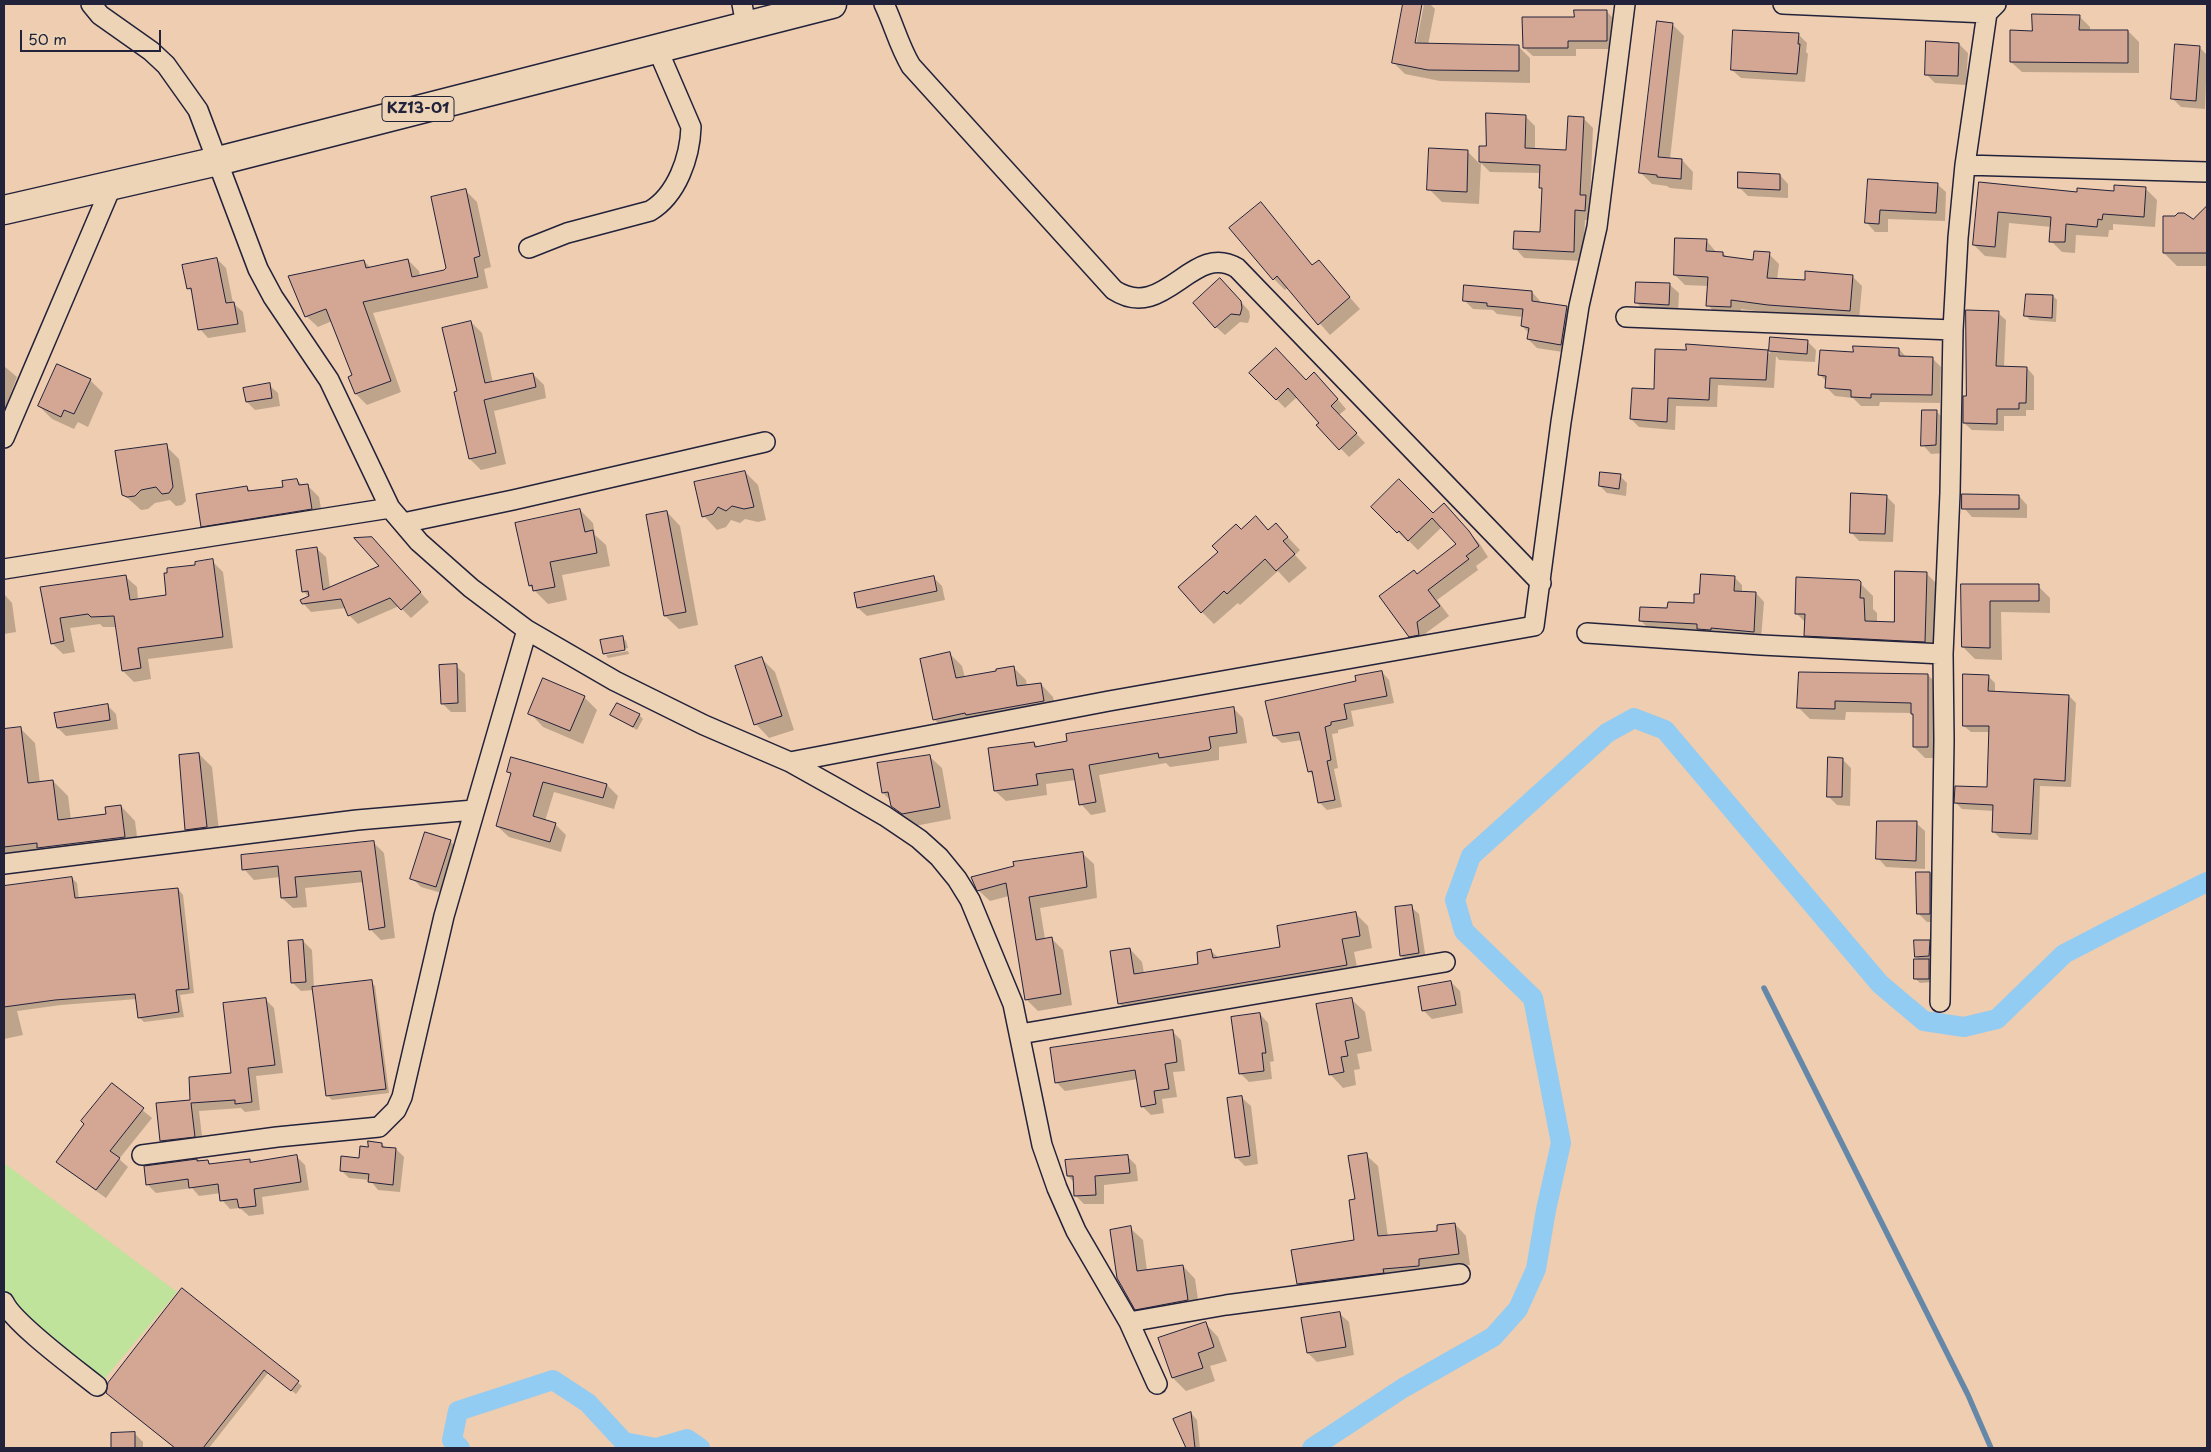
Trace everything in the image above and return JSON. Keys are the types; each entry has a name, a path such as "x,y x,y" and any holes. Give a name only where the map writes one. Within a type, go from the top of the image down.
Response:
{"highway":[{"name":"KZ13-01","path":"4,210 218,161 657,48 744,15 832,4"}],"street":[{"path":"91,4 100,15 151,51 166,65 198,110 258,269 273,296 329,380 390,508 419,542 471,588 527,630 642,694 704,725 790,762 885,816 919,839 939,857 957,879 970,900 1002,976 1020,1034 1042,1145 1057,1188 1076,1231 1129,1322 1157,1384"},
{"path":"884,4 896,29 900,46 911,66 1114,290 1131,298 1144,298 1160,293 1210,263 1226,262 1237,268 1541,583"},
{"path":"790,762 1099,703 1534,626 1561,422 1580,306 1597,227 1626,4"},
{"path":"1783,4 1991,8 1965,165 1958,238 1953,330 1950,494 1943,654 1944,740 1940,1002"},
{"path":"529,248 567,233 650,211 660,205 673,189 691,141 691,127 657,48"},
{"path":"1965,165 2207,172"},
{"path":"4,438 112,185"},
{"path":"1626,317 1953,330"},
{"path":"403,522 522,498 765,442"},
{"path":"4,569 390,508"},
{"path":"142,1156 277,1137 378,1127 396,1110 402,1097 444,916 527,630"},
{"path":"1588,633 1761,645 1943,654"},
{"path":"4,864 357,820 474,810"},
{"path":"1020,1034 1445,962"},
{"path":"1129,1322 1226,1305 1460,1274"},
{"path":"4,1302 6,1308 18,1321 96,1386"}],"green space":[{"path":"4,1163 177,1292 101,1383 4,1294"}],"building":[{"path":"1403,4 1422,4 1415,43 1519,45 1519,71 1428,70 1392,63"},
{"path":"1574,10 1607,10 1607,41 1568,41 1568,48 1523,48 1522,17 1574,17"},
{"path":"2032,14 2080,15 2079,30 2128,30 2128,63 2010,62 2010,30 2032,31"},
{"path":"1657,21 1673,23 1658,157 1682,159 1681,179 1639,173"},
{"path":"1733,30 1799,33 1798,44 1800,44 1797,74 1731,70"},
{"path":"1926,41 1959,43 1958,76 1925,75"},
{"path":"2175,44 2200,46 2196,101 2171,99"},
{"path":"1486,113 1526,115 1525,148 1566,150 1568,116 1584,117 1580,195 1586,195 1585,211 1575,210 1574,252 1513,249 1514,231 1540,232 1542,188 1539,188 1540,165 1479,162 1479,146 1486,146"},
{"path":"1429,148 1468,150 1467,192 1427,190"},
{"path":"1738,172 1780,174 1780,190 1738,188"},
{"path":"1868,179 1938,183 1936,213 1880,210 1879,224 1865,223"},
{"path":"1979,182 2077,192 2077,188 2114,191 2114,185 2146,187 2144,217 2103,214 2102,220 2098,219 2097,227 2066,224 2065,242 2049,242 2051,217 1998,212 1995,247 1973,245"},
{"path":"466,189 480,256 474,258 478,277 363,302 391,381 355,394 348,377 352,375 326,309 305,317 288,276 364,260 366,268 408,259 412,277 444,270 446,268 431,197"},
{"path":"1261,202 1312,265 1319,260 1350,297 1318,325 1277,276 1273,280 1229,228"},
{"path":"2207,206 2207,253 2163,253 2163,216 2175,216 2178,213 2184,213 2193,219"},
{"path":"1675,238 1707,239 1706,251 1723,252 1723,256 1753,260 1754,251 1770,252 1767,278 1805,280 1805,271 1853,275 1850,311 1768,305 1731,300 1731,307 1706,306 1708,277 1674,275"},
{"path":"217,258 226,303 234,302 238,324 198,330 191,288 187,289 182,265"},
{"path":"1220,278 1241,301 1242,308 1240,315 1231,314 1215,328 1193,303"},
{"path":"1636,282 1670,283 1669,305 1635,303"},
{"path":"1464,285 1532,291 1532,301 1567,306 1561,345 1527,339 1529,328 1521,326 1523,309 1487,306 1487,303 1463,301"},
{"path":"2026,294 2053,295 2052,318 2024,316"},
{"path":"1966,310 1999,311 1996,366 2027,367 2026,403 2019,403 2019,409 1997,409 1997,424 1963,423 1963,396 1966,396"},
{"path":"471,321 485,383 533,373 536,387 484,400 496,453 469,459 454,392 457,391 442,328"},
{"path":"1770,337 1808,340 1807,354 1769,351"},
{"path":"1686,344 1768,350 1766,380 1710,378 1709,400 1668,398 1667,422 1630,419 1632,388 1654,389 1655,349 1686,350"},
{"path":"1853,346 1899,348 1899,356 1933,357 1932,395 1871,394 1871,398 1851,397 1851,390 1825,388 1826,376 1818,375 1820,350 1853,352"},
{"path":"1276,348 1306,380 1314,372 1338,399 1331,406 1357,433 1339,450 1316,425 1319,423 1288,388 1276,400 1249,373"},
{"path":"57,364 91,379 74,414 64,410 61,417 38,406"},
{"path":"270,383 272,398 246,402 243,388"},
{"path":"1922,410 1937,410 1936,445 1921,446"},
{"path":"167,444 173,487 169,493 162,494 156,487 141,490 135,496 127,497 122,495 115,451"},
{"path":"745,471 754,507 744,509 732,506 726,511 718,507 713,514 702,517 694,482"},
{"path":"1600,472 1621,474 1619,489 1599,486"},
{"path":"297,479 299,485 308,484 312,509 201,527 196,494 247,486 248,491 283,487 282,481"},
{"path":"1399,479 1433,513 1444,503 1469,531 1479,546 1466,556 1469,559 1428,590 1440,606 1417,622 1419,635 1409,637 1379,596 1414,570 1417,574 1456,544 1432,518 1408,541 1399,531 1397,533 1371,507"},
{"path":"1851,493 1887,495 1885,534 1850,533"},
{"path":"1962,494 2019,495 2019,509 1962,509"},
{"path":"580,509 585,532 593,530 597,553 550,562 555,587 533,591 532,585 529,586 515,523"},
{"path":"667,511 686,612 664,616 646,515"},
{"path":"1256,516 1268,530 1276,523 1288,537 1283,541 1295,554 1276,571 1265,559 1227,594 1224,591 1201,613 1178,587 1218,552 1212,546 1236,524 1241,529"},
{"path":"372,537 421,592 401,610 390,598 348,616 341,599 302,604 300,600 309,596 308,591 302,592 296,550 317,547 323,590 379,566 354,538"},
{"path":"213,559 223,637 138,648 141,668 122,671 114,616 91,617 88,614 60,618 64,641 51,644 40,587 126,575 130,600 166,595 164,573 167,573 167,568 195,565 195,562"},
{"path":"1895,571 1927,572 1925,642 1804,636 1805,614 1795,614 1796,577 1859,580 1861,582 1860,598 1864,598 1865,621 1894,622"},
{"path":"1701,574 1735,576 1734,591 1756,592 1754,632 1711,628 1711,630 1697,629 1697,624 1639,621 1640,607 1667,608 1668,602 1694,603 1694,594 1699,594"},
{"path":"934,576 937,591 857,608 854,593"},
{"path":"1961,584 2039,584 2039,601 1990,601 1990,648 1962,647"},
{"path":"623,636 625,650 603,654 600,640"},
{"path":"950,652 956,678 1014,666 1017,686 1041,683 1044,701 966,715 965,713 933,720 920,659"},
{"path":"762,657 782,716 754,725 735,666"},
{"path":"457,664 458,703 441,704 439,665"},
{"path":"1382,671 1387,696 1344,704 1347,719 1331,722 1331,725 1325,727 1331,760 1327,761 1335,800 1318,803 1312,771 1308,772 1299,732 1273,736 1265,701 1356,681 1355,676"},
{"path":"1799,672 1928,674 1928,747 1913,747 1911,703 1835,701 1835,709 1797,708"},
{"path":"1963,674 1989,675 1988,691 2069,695 2065,781 2034,779 2031,834 1992,832 1993,805 1954,803 1955,786 1987,787 1989,726 1963,726"},
{"path":"543,678 585,696 570,731 528,714"},
{"path":"617,703 640,714 633,727 610,715"},
{"path":"108,704 110,720 57,728 54,713"},
{"path":"1234,707 1237,733 1209,737 1211,748 1209,750 1159,758 1158,753 1089,765 1096,802 1079,805 1073,769 1036,774 1038,785 994,791 988,748 1034,742 1035,747 1067,741 1066,734"},
{"path":"21,727 28,783 53,780 58,820 106,814 105,807 121,805 125,837 37,848 37,843 4,847 4,729"},
{"path":"199,753 207,827 185,830 179,755"},
{"path":"930,755 940,807 902,814 891,806 888,792 882,793 877,763"},
{"path":"511,757 607,784 603,798 543,782 533,816 556,823 550,842 496,826 511,773 507,772"},
{"path":"1828,757 1843,758 1842,797 1827,797"},
{"path":"1877,821 1917,821 1916,861 1876,859"},
{"path":"425,832 451,840 436,887 410,879"},
{"path":"374,841 385,927 369,930 361,871 295,877 297,897 281,898 278,866 242,870 241,855"},
{"path":"1083,852 1087,887 1029,897 1036,940 1052,937 1061,994 1025,1000 1006,883 977,891 971,877 1014,866 1013,862"},
{"path":"1916,872 1930,872 1930,914 1917,914"},
{"path":"72,877 75,898 178,888 189,989 176,990 179,1012 138,1018 135,994 55,1000 4,1007 4,886"},
{"path":"1412,905 1419,953 1400,956 1395,907"},
{"path":"1356,912 1360,936 1342,939 1347,965 1118,1004 1110,951 1130,948 1134,974 1198,964 1197,952 1211,949 1213,958 1280,947 1277,926"},
{"path":"303,940 306,982 291,983 288,941"},
{"path":"1914,940 1930,940 1929,956 1915,957"},
{"path":"1914,959 1929,959 1929,979 1914,979"},
{"path":"372,980 386,1089 326,1096 312,987"},
{"path":"1451,981 1456,1005 1422,1011 1418,987"},
{"path":"266,998 275,1065 248,1068 252,1102 235,1104 235,1100 191,1103 195,1137 160,1141 156,1103 190,1100 189,1077 231,1073 223,1003"},
{"path":"1352,998 1359,1038 1345,1041 1348,1056 1341,1057 1344,1072 1329,1075 1316,1004"},
{"path":"1260,1013 1266,1053 1262,1053 1264,1071 1239,1074 1231,1017"},
{"path":"1173,1030 1177,1062 1165,1064 1169,1089 1154,1091 1156,1104 1141,1107 1135,1070 1055,1083 1050,1048"},
{"path":"112,1083 144,1108 110,1151 120,1158 96,1190 56,1162 84,1124 81,1121"},
{"path":"1242,1096 1250,1156 1235,1158 1227,1098"},
{"path":"368,1141 382,1143 382,1147 396,1148 393,1185 368,1182 369,1174 340,1171 341,1156 359,1158 360,1146 368,1147"},
{"path":"1367,1153 1378,1236 1437,1231 1437,1225 1455,1223 1459,1254 1419,1259 1419,1266 1383,1269 1384,1273 1297,1284 1291,1250 1354,1240 1349,1200 1355,1199 1348,1156"},
{"path":"297,1155 301,1182 254,1189 256,1206 239,1208 237,1199 220,1201 218,1184 189,1188 188,1179 146,1185 144,1166 197,1159 197,1161 208,1160 209,1164 250,1159 250,1162"},
{"path":"1128,1155 1130,1173 1095,1176 1096,1195 1074,1196 1073,1176 1067,1176 1065,1160"},
{"path":"1131,1226 1137,1271 1183,1265 1188,1300 1135,1310 1117,1278 1110,1230"},
{"path":"182,1288 299,1381 291,1391 264,1370 203,1448 175,1448 106,1393 108,1383"},
{"path":"1340,1312 1346,1347 1307,1353 1301,1318"},
{"path":"1206,1322 1214,1347 1198,1353 1203,1368 1172,1378 1158,1338"},
{"path":"1191,1412 1195,1448 1186,1448 1173,1419"},
{"path":"135,1432 135,1448 111,1448 111,1433"}],"waterway":[{"path":"1312,1448 1403,1388 1493,1337 1518,1309 1536,1269 1546,1210 1561,1143 1533,998 1464,931 1455,900 1471,856 1607,733 1634,718 1665,730 1880,984 1924,1021 1964,1027 1997,1019 2064,954 2207,882"},
{"path":"1764,988 1968,1395 1991,1448"},
{"path":"460,1448 452,1440 458,1411 553,1380 588,1403 624,1442 656,1448 687,1439 700,1448"}]}
